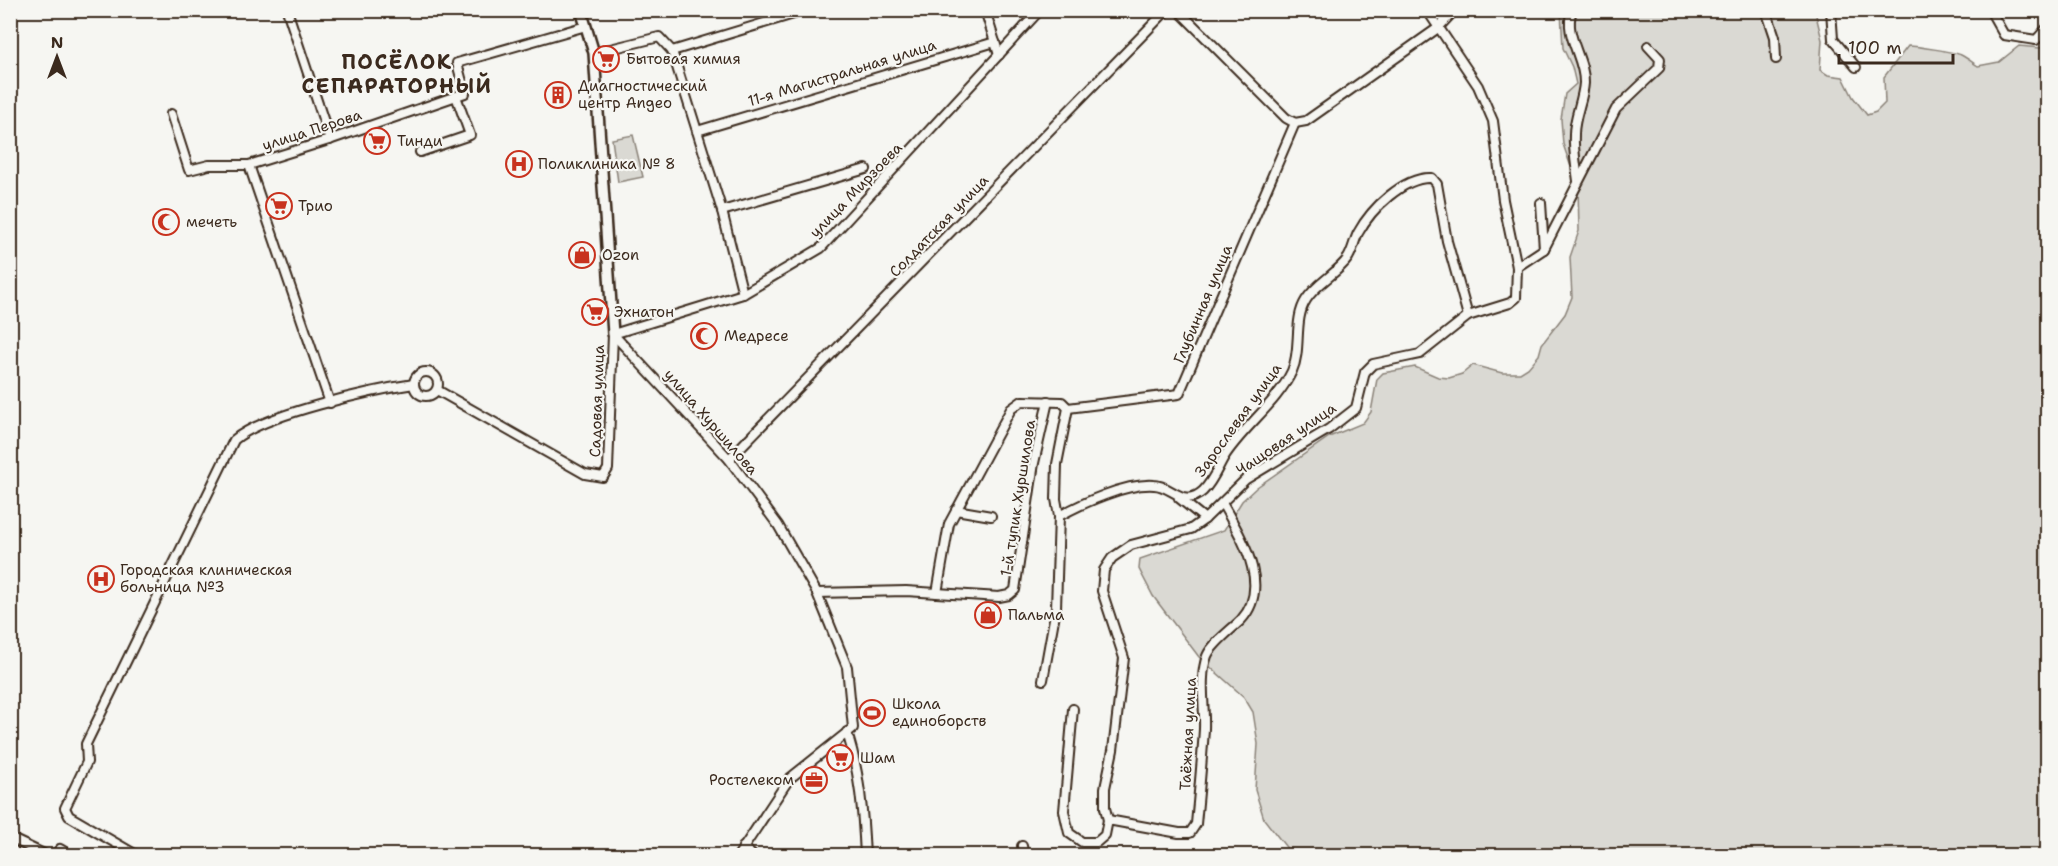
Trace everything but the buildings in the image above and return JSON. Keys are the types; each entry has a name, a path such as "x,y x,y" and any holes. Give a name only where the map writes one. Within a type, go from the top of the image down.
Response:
{"street":[{"path":"581,10 594,53 613,334"},
{"path":"672,51 807,10"},
{"path":"985,10 999,56"},
{"name":"улица Мирзоева","path":"613,334 743,294 821,248 1040,10"},
{"name":"Солдатская улица","path":"729,459 1167,10"},
{"path":"1178,10 1286,118 1295,123 1306,121 1438,28 1455,10"},
{"name":"Чащовая улица","path":"1108,820 1105,808 1105,788 1113,750 1125,658 1105,604 1102,581 1104,570 1112,558 1131,545 1191,529 1205,519 1246,479 1329,429 1356,408 1365,372 1373,364 1420,354 1468,316 1510,303 1516,298 1517,267 1503,200 1493,122 1478,86 1427,10"},
{"path":"1572,10 1569,18 1571,39 1581,64 1584,83 1573,133 1578,182"},
{"path":"1766,10 1775,37 1776,59"},
{"path":"1832,10 1833,39 1856,67"},
{"path":"1990,10 2004,35 2036,40 2048,27"},
{"path":"290,11 330,140"},
{"path":"420,152 470,135 456,96 465,93 457,63 586,26"},
{"path":"594,53 659,37 672,51 722,211 743,294"},
{"name":"11-я Магистральная улица","path":"697,131 994,42"},
{"path":"1517,267 1544,249 1616,109 1659,68 1660,59 1648,46"},
{"name":"улица Перова","path":"171,114 189,170 209,165 249,165 330,140 456,96"},
{"name":"Глубинная улица","path":"1068,408 1179,394 1295,123"},
{"path":"249,165 330,403"},
{"path":"722,211 866,170"},
{"name":"Зарослевая улица","path":"1179,498 1194,498 1202,492 1213,479 1224,456 1291,373 1296,358 1300,320 1305,300 1348,258 1359,232 1372,212 1395,193 1424,177 1432,178 1437,184 1447,241 1468,316"},
{"path":"1541,203 1544,249"},
{"name":"улица Хуршилова","path":"613,334 729,459 778,525 817,593 847,667 853,728 847,732"},
{"name":"Садовая улица","path":"437,390 585,474 603,477 608,469 613,334"},
{"path":"138,855 69,816 65,808 87,762 86,744 234,440 245,430 262,424 330,403 414,384 421,372 431,372 438,379 437,390 430,396 421,395 414,384"},
{"name":"1-й тупик Хуршилова","path":"817,593 906,591 999,597 1009,595 1015,590 1034,463 1048,401"},
{"name":"1-й тупик Хуршилова","path":"937,593 949,524 1016,403 1062,402 1068,408"},
{"path":"1043,680 1056,608 1059,516 1056,499 1057,464 1068,408"},
{"path":"1059,516 1083,503 1152,484 1161,486 1205,519"},
{"name":"Таёжная улица","path":"1108,820 1179,833 1190,833 1196,825 1204,727 1204,673 1207,655 1246,614 1252,602 1254,570 1247,548 1222,503"},
{"path":"956,510 991,516"},
{"path":"1073,709 1064,811 1069,833 1082,842 1097,842 1105,835 1108,820"},
{"path":"738,855 789,779 847,732 856,760 863,813 865,855"},
{"path":"10,838 48,855"},
{"path":"1022,846 1024,855"},
{"path":"743,847 753,855"},
{"path":"54,855 60,849 72,855"}],"shaded area":[{"path":"1561,11 1815,11 1822,40 1820,70 1828,75 1843,77 1853,97 1867,115 1876,112 1885,103 1884,77 1908,46 1957,54 1978,66 1999,62 2019,46 2040,48 2047,45 2047,855 1292,855 1264,819 1255,790 1258,744 1253,712 1244,697 1199,657 1153,596 1139,569 1140,559 1224,530 1242,501 1257,487 1329,437 1363,423 1371,412 1377,379 1383,373 1415,367 1438,377 1449,378 1462,374 1473,365 1502,373 1520,373 1528,368 1539,355 1542,344 1565,314 1572,297 1570,257 1579,231 1578,187 1563,144 1561,119 1565,94 1576,84 1572,67 1563,48"},
{"path":"633,135 643,177 618,182 612,139"}],"place":[{"name":"Бытовая химия","path":"606,59"},
{"name":"Диагностический центр Angeo","path":"558,95"},
{"name":"Тинди","path":"377,141"},
{"name":"Поликлиника № 8","path":"519,164"},
{"name":"Трио","path":"279,206"},
{"name":"мечеть","path":"166,222"},
{"name":"Ozon","path":"582,255"},
{"name":"Эхнатон","path":"595,312"},
{"name":"Медресе","path":"704,336"},
{"name":"Городская клиническая больница №3","path":"101,579"},
{"name":"Пальма","path":"988,615"},
{"name":"Школа единоборств","path":"872,713"},
{"name":"Шам","path":"840,758"},
{"name":"Ростелеком","path":"814,780"}],"district":[{"name":"ПОСЁЛОК СЕПАРАТОРНЫЙ","path":"397,74"}]}
